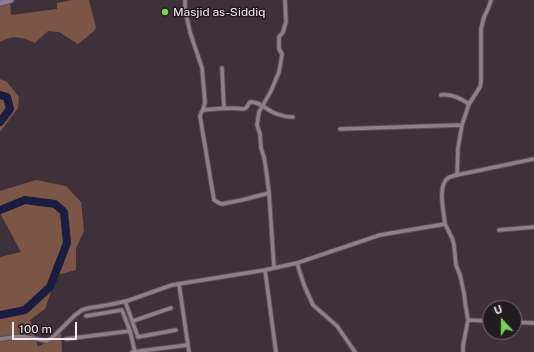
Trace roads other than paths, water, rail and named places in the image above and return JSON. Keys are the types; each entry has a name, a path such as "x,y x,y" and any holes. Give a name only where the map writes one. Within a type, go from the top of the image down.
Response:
{"main road":[{"path":"0,3 11,0"}],"street":[{"path":"185,0 185,8 190,32 202,68 205,102 200,116 214,200 222,204 269,193"},
{"path":"274,267 269,193 264,157 260,148 260,134 257,125 259,112 271,91 282,60 282,54 279,48 279,37 284,32 286,22 285,0"},
{"path":"457,175 458,148 462,125 469,104 477,93 481,84 481,29 491,0"},
{"path":"222,68 224,108"},
{"path":"441,95 454,96 469,104"},
{"path":"203,110 224,108 244,109 251,102 262,105 276,114 293,117"},
{"path":"340,129 462,125"},
{"path":"463,352 468,320 464,292 456,266 454,245 445,224 442,187 446,180 457,175 534,159"},
{"path":"0,339 21,336 47,341 82,310 125,301 179,284 297,263 380,235 445,224"},
{"path":"499,230 534,227"},
{"path":"297,263 312,305 337,326 355,352"},
{"path":"264,270 276,352"},
{"path":"179,284 189,352"},
{"path":"125,301 138,337 176,330"},
{"path":"133,321 171,308"},
{"path":"86,316 122,310 130,331 135,352"},
{"path":"468,320 482,321"},
{"path":"522,322 534,323"},
{"path":"66,339 130,331"},
{"path":"132,352 188,345"}],"waterway":[{"path":"0,95 7,97 10,109 0,122"},
{"path":"0,210 25,200 55,204 64,212 67,243 50,287 25,310 0,315"}],"place":[{"name":"Masjid as-Siddiq","path":"165,12"}]}
